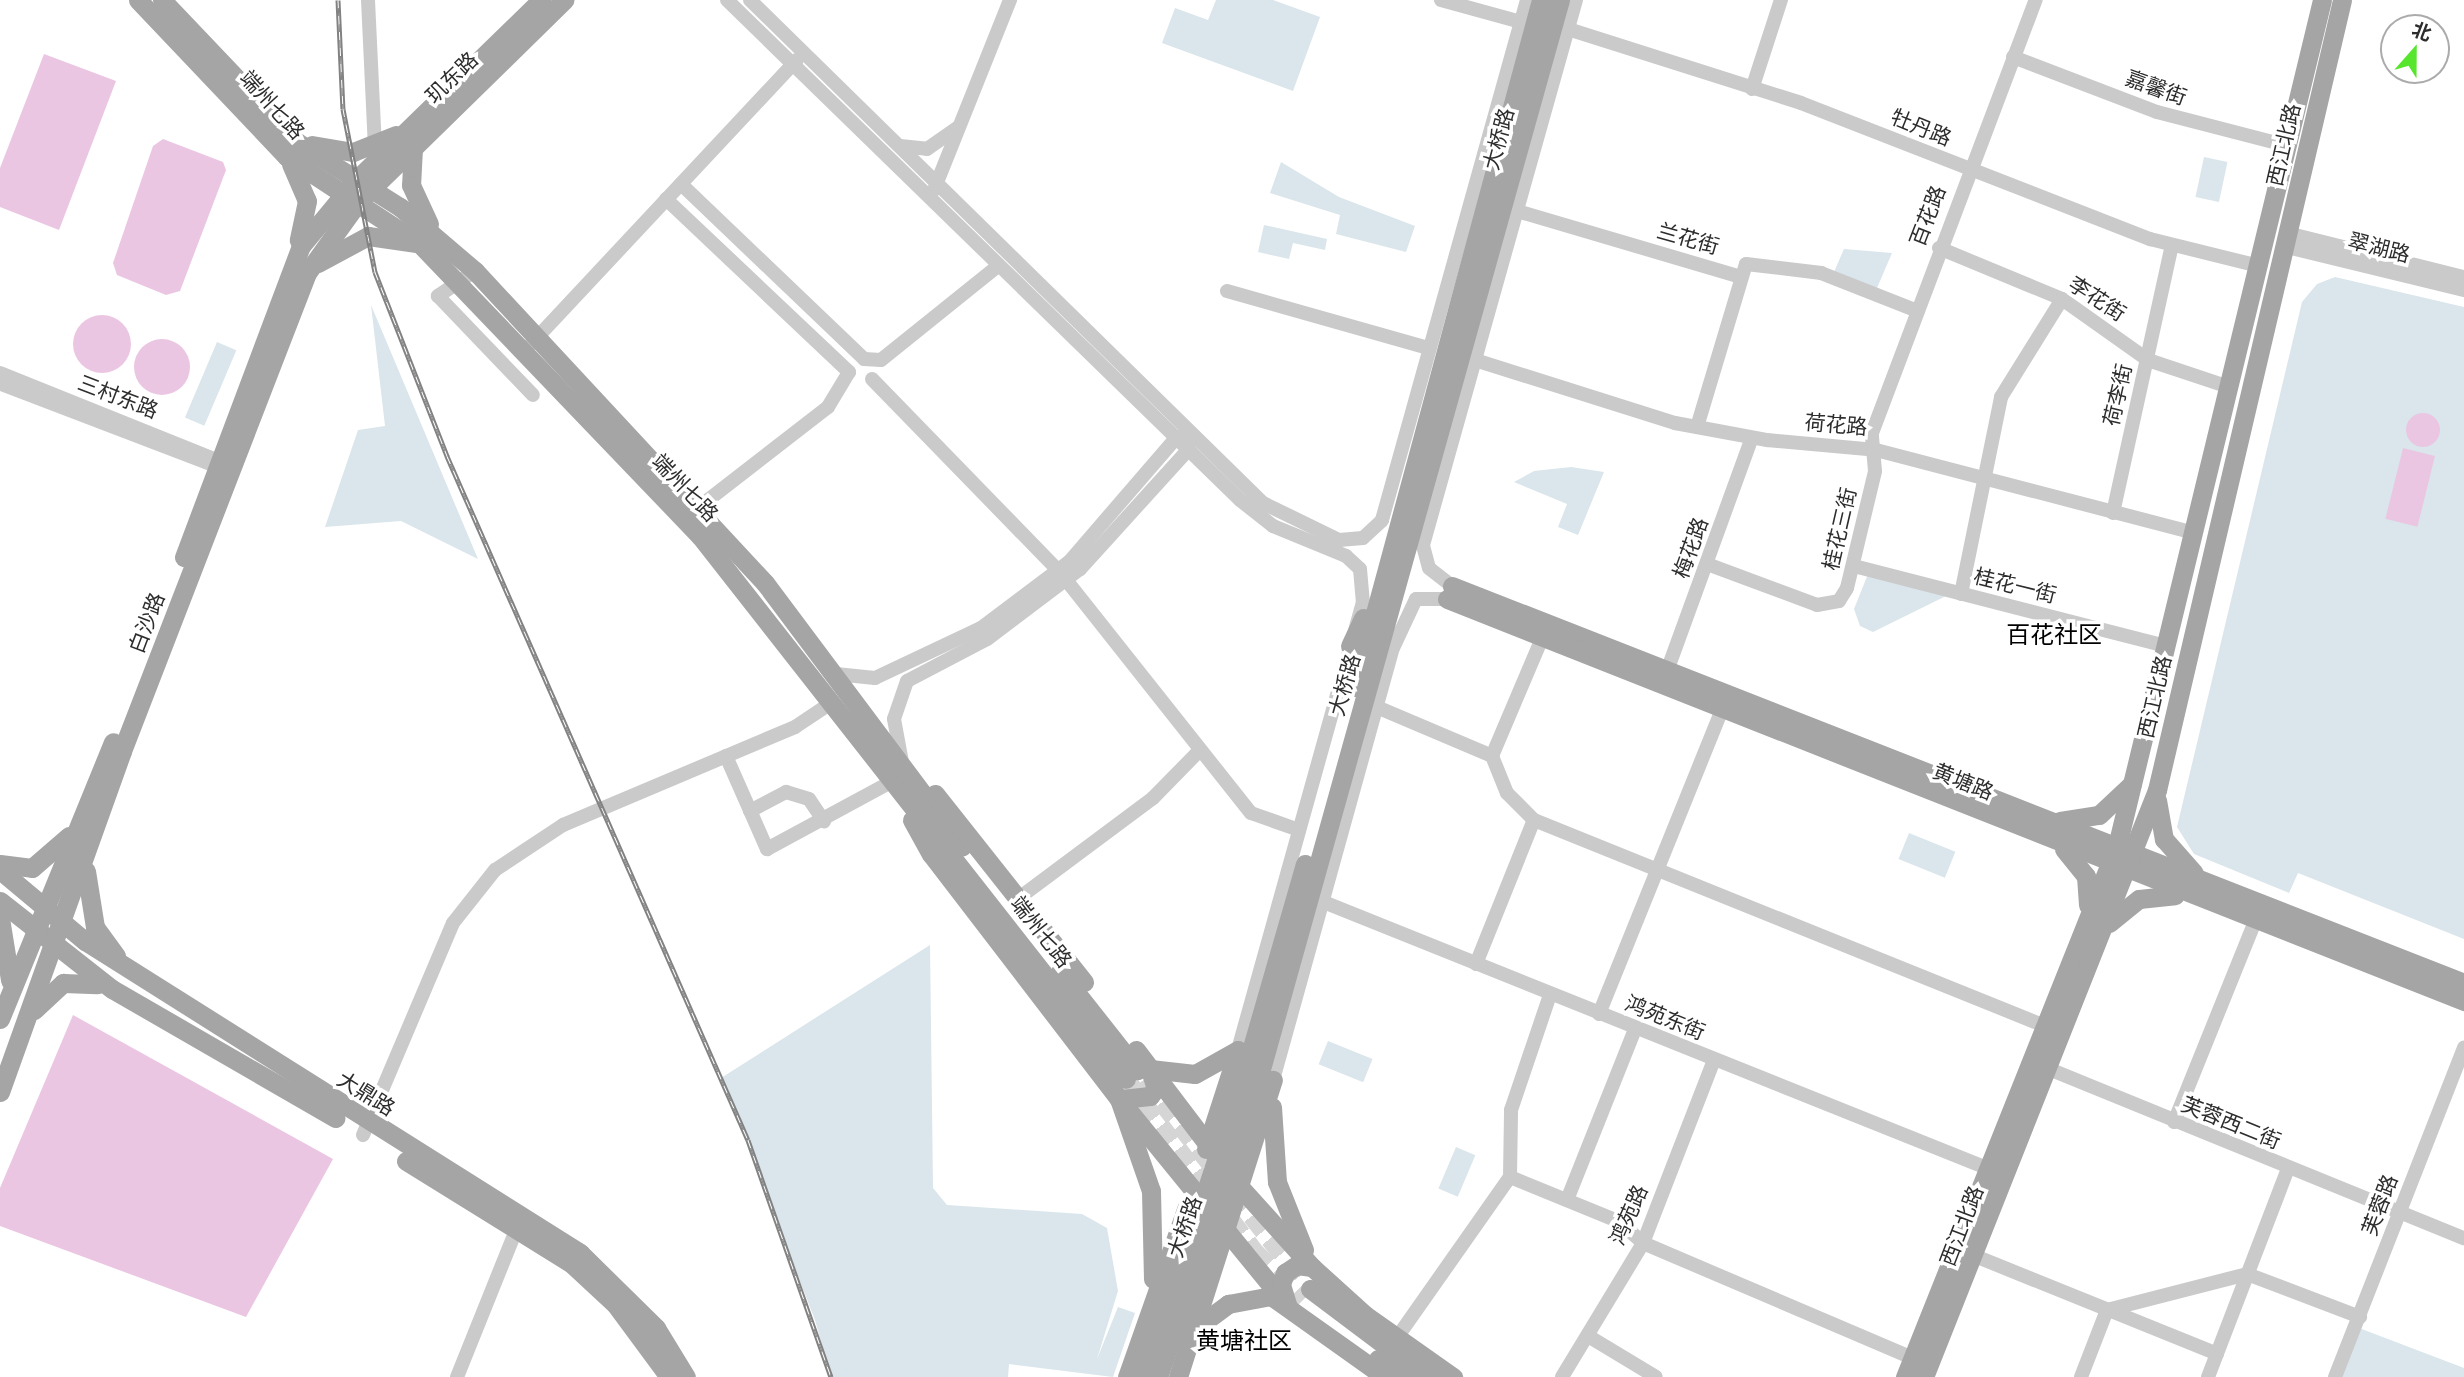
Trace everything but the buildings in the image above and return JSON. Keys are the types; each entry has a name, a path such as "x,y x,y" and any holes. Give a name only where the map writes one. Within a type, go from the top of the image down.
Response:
{"main road":[{"name":"端州七路","path":"138,0 292,149 357,192 440,239 475,271 534,340 698,508 836,674 1138,1073"},
{"name":"端州七路","path":"163,0 292,149"},
{"name":"玑东路","path":"357,192 541,0"},
{"name":"玑东路","path":"411,138 564,0"},
{"name":"大桥路","path":"1158,1377 1256,1087 1385,595 1398,517 1541,0"},
{"name":"大桥路","path":"1385,595 1422,501 1469,331 1572,0"},
{"name":"西江北路","path":"1924,1377 1975,1256 2103,929 2122,859 2135,781 2166,646 2288,146 2323,37 2336,19 2342,0"},
{"path":"2336,19 2351,0"},
{"name":"西江北路","path":"1905,1377 2045,1026 2070,954 2086,917 2122,859 2157,790 2285,240 2323,37 2321,1"},
{"path":"300,267 307,201 292,149 339,152 411,138 411,185 419,210 440,239"},
{"name":"端州七路","path":"357,192 420,244 520,354 700,536 831,703 893,789 939,838 1138,1073"},
{"name":"白沙路","path":"0,1019 223,466 300,267 357,192"},
{"path":"300,267 368,236 420,244"},
{"name":"白沙路","path":"0,1091 63,923 223,466"},
{"name":"黄塘路","path":"1449,593 1542,638 2058,844 2206,882 2464,983"},
{"name":"黄塘路","path":"1449,593 1667,671 2052,820 2190,896 2464,1001"},
{"path":"1349,646 1385,595"},
{"path":"1385,595 1393,648"},
{"name":"大桥路","path":"1144,1377 1242,1082 1363,681"},
{"path":"2142,749 2166,752"},
{"path":"902,762 956,815 1019,898 1138,1073 1208,1142 1240,1187 1312,1267 1396,1339 1453,1377"},
{"path":"2052,820 2099,815 2135,781"},
{"path":"893,789 931,854 1119,1099 1194,1187 1226,1231 1385,1377"},
{"path":"2157,790 2164,839 2206,882"},
{"path":"0,864 22,869 42,864 77,827"},
{"path":"2058,844 2086,876 2086,917"},
{"path":"85,861 92,920 122,965"},
{"name":"大鼎路","path":"0,870 63,923 122,965 365,1129 572,1264 616,1305 669,1377"},
{"path":"2103,929 2149,895 2190,896"},
{"name":"大鼎路","path":"0,901 52,948 112,989 365,1129 580,1253 656,1328 686,1377"},
{"path":"0,918 8,937 11,991"},
{"path":"2070,954 2090,962"},
{"path":"29,1016 63,983 82,980 112,989"},
{"path":"1138,1073 1195,1074 1240,1044"},
{"path":"1128,1377 1240,1044"},
{"path":"1119,1099 1150,1096 1156,1088 1138,1073"},
{"path":"1178,1377 1273,1080"},
{"path":"1273,1080 1276,1182 1312,1267"},
{"path":"1119,1099 1138,1142 1152,1203 1156,1264 1148,1314"},
{"path":"1312,1267 1297,1265 1285,1273 1281,1284 1402,1377"},
{"path":"1193,1330 1241,1299 1271,1296 1300,1298 1427,1377"},
{"path":"1148,1314 1174,1311 1193,1330"}],"street":[{"path":"368,0 375,146"},
{"path":"727,0 793,65 934,191 1278,515 1339,540 1363,538 1382,520 1527,0"},
{"path":"750,0 899,146 934,191 999,265 1188,450 1273,526 1346,556 1360,569 1363,602 1240,1044 1255,1059 1279,1055"},
{"path":"934,191 963,124 1010,0"},
{"path":"1441,0 1521,22"},
{"path":"1427,529 1568,29 1572,0"},
{"path":"1752,89 1781,0"},
{"name":"百花路","path":"1875,450 1872,433 1915,310 2036,0"},
{"name":"牡丹路","path":"1568,29 1752,89 2172,245 2259,266"},
{"path":"1497,106 1527,46"},
{"path":"520,354 803,53"},
{"name":"嘉馨街","path":"2013,57 2157,112 2288,146"},
{"path":"899,146 927,149 963,124"},
{"path":"681,184 864,359 881,360 999,265"},
{"path":"666,199 849,372 828,407 698,508"},
{"name":"兰花街","path":"1517,211 1738,276 1697,427"},
{"name":"翠湖路","path":"2285,240 2464,277"},
{"name":"翠湖路","path":"2285,240 2464,290"},
{"name":"荷李街","path":"2114,508 2172,245"},
{"name":"李花街","path":"1939,248 2062,299 2148,360 2229,387"},
{"path":"1738,276 1752,262 1821,273 1915,310"},
{"path":"475,271 438,296 533,395"},
{"path":"1469,331 1497,279"},
{"path":"1227,291 1429,348"},
{"path":"1961,594 1987,478 2001,397 2062,299"},
{"name":"荷花路","path":"1475,360 1697,427 1752,438 1875,450 2195,528"},
{"name":"三村东路","path":"0,373 223,466"},
{"path":"872,379 1063,576 1251,813 1299,830"},
{"name":"三村东路","path":"0,383 223,466"},
{"path":"836,674 875,678 928,658 1063,576 1176,438 1191,434"},
{"path":"902,762 895,702 906,681 987,639 1121,531 1188,450 1191,434"},
{"name":"梅花路","path":"1667,671 1752,438"},
{"path":"1398,517 1404,446"},
{"name":"桂花三街","path":"1707,564 1817,605 1839,601 1854,566 1875,450"},
{"path":"1273,1080 1326,903 1393,648 1416,599 1449,593 1429,568 1422,501"},
{"name":"桂花一街","path":"1854,566 2166,646"},
{"path":"1492,756 1542,638"},
{"path":"365,1129 453,923 495,870 563,825 796,727 831,703"},
{"path":"1379,708 1492,756 1507,793 1534,820 2045,1026"},
{"path":"1599,1014 1722,710"},
{"path":"1019,898 1153,798 1200,750"},
{"path":"726,756 767,849 893,789"},
{"path":"750,811 786,792 809,799 824,821"},
{"path":"1476,964 1534,820"},
{"name":"鸿苑东街","path":"1326,903 1989,1169"},
{"path":"2174,1122 2255,922"},
{"path":"1396,1339 1510,1177 1511,1110 1550,995"},
{"path":"1567,1200 1635,1029"},
{"name":"芙蓉路","path":"2335,1377 2464,1047"},
{"name":"鸿苑路","path":"1562,1377 1643,1243 1714,1060"},
{"name":"芙蓉西二街","path":"2049,1069 2288,1169 2464,1238"},
{"path":"2208,1377 2288,1169"},
{"path":"1510,1177 1618,1221 1643,1243 1913,1358"},
{"path":"457,1377 513,1238"},
{"path":"1975,1256 2217,1354"},
{"path":"2108,1310 2247,1274 2360,1317"},
{"path":"2081,1377 2108,1310"},
{"path":"1588,1336 1656,1377"}],"shaded area":[{"path":"1216,0 1273,0 1320,17 1293,91 1162,43 1175,8 1208,20"},
{"path":"44,54 116,81 59,230 0,207 0,168"},
{"path":"163,139 223,162 226,170 180,291 166,295 117,275 113,263 153,146"},
{"path":"2204,157 2227,162 2219,202 2195,197"},
{"path":"1281,162 1339,197 1415,226 1406,252 1336,234 1340,215 1270,193"},
{"path":"1264,225 1327,239 1325,250 1293,243 1289,259 1258,252"},
{"path":"1844,249 1892,253 1877,288 1834,272"},
{"path":"2335,277 2464,307 2464,939 2298,873 2289,893 2194,854 2177,827 2302,302 2317,284"},
{"path":"371,305 478,559 401,521 325,527 358,430 385,426"},
{"path":"102,315 113,317 126,328 131,344 129,355 118,368 102,373 91,371 78,360 73,344 75,333 86,320"},
{"path":"156,339 168,339 178,343 186,351 190,367 186,383 178,391 168,395 156,395 146,391 138,383 134,373 134,361 138,351 146,343"},
{"path":"217,342 236,350 204,426 185,417"},
{"path":"2423,413 2435,418 2440,430 2435,442 2423,447 2411,442 2406,430 2411,418"},
{"path":"2403,448 2435,456 2417,527 2385,519"},
{"path":"1571,467 1604,472 1578,535 1558,527 1567,504 1514,482 1534,471"},
{"path":"1868,574 1950,594 1873,632 1860,626 1854,609"},
{"path":"1909,833 1955,852 1945,878 1899,859"},
{"path":"930,945 933,1188 947,1205 1082,1214 1107,1228 1118,1291 1097,1359 1118,1307 1135,1313 1113,1377 1009,1364 1008,1377 831,1377 815,1320 721,1078"},
{"path":"73,1015 333,1159 246,1317 0,1226 0,1188"},
{"path":"1328,1041 1373,1059 1363,1082 1319,1064"},
{"path":"1456,1147 1475,1155 1458,1197 1438,1188"},
{"path":"2359,1328 2464,1368 2464,1377 2341,1377"}],"tunnel":[{"path":"1126,1079 1254,1251 1303,1300"},
{"path":"1144,1079 1310,1289"}],"railway":[{"path":"338,0 343,109 375,272 447,456 748,1140 831,1377"}],"district":[{"name":"百花社区","path":"2054,635"},
{"name":"黄塘社区","path":"1244,1341"}]}
